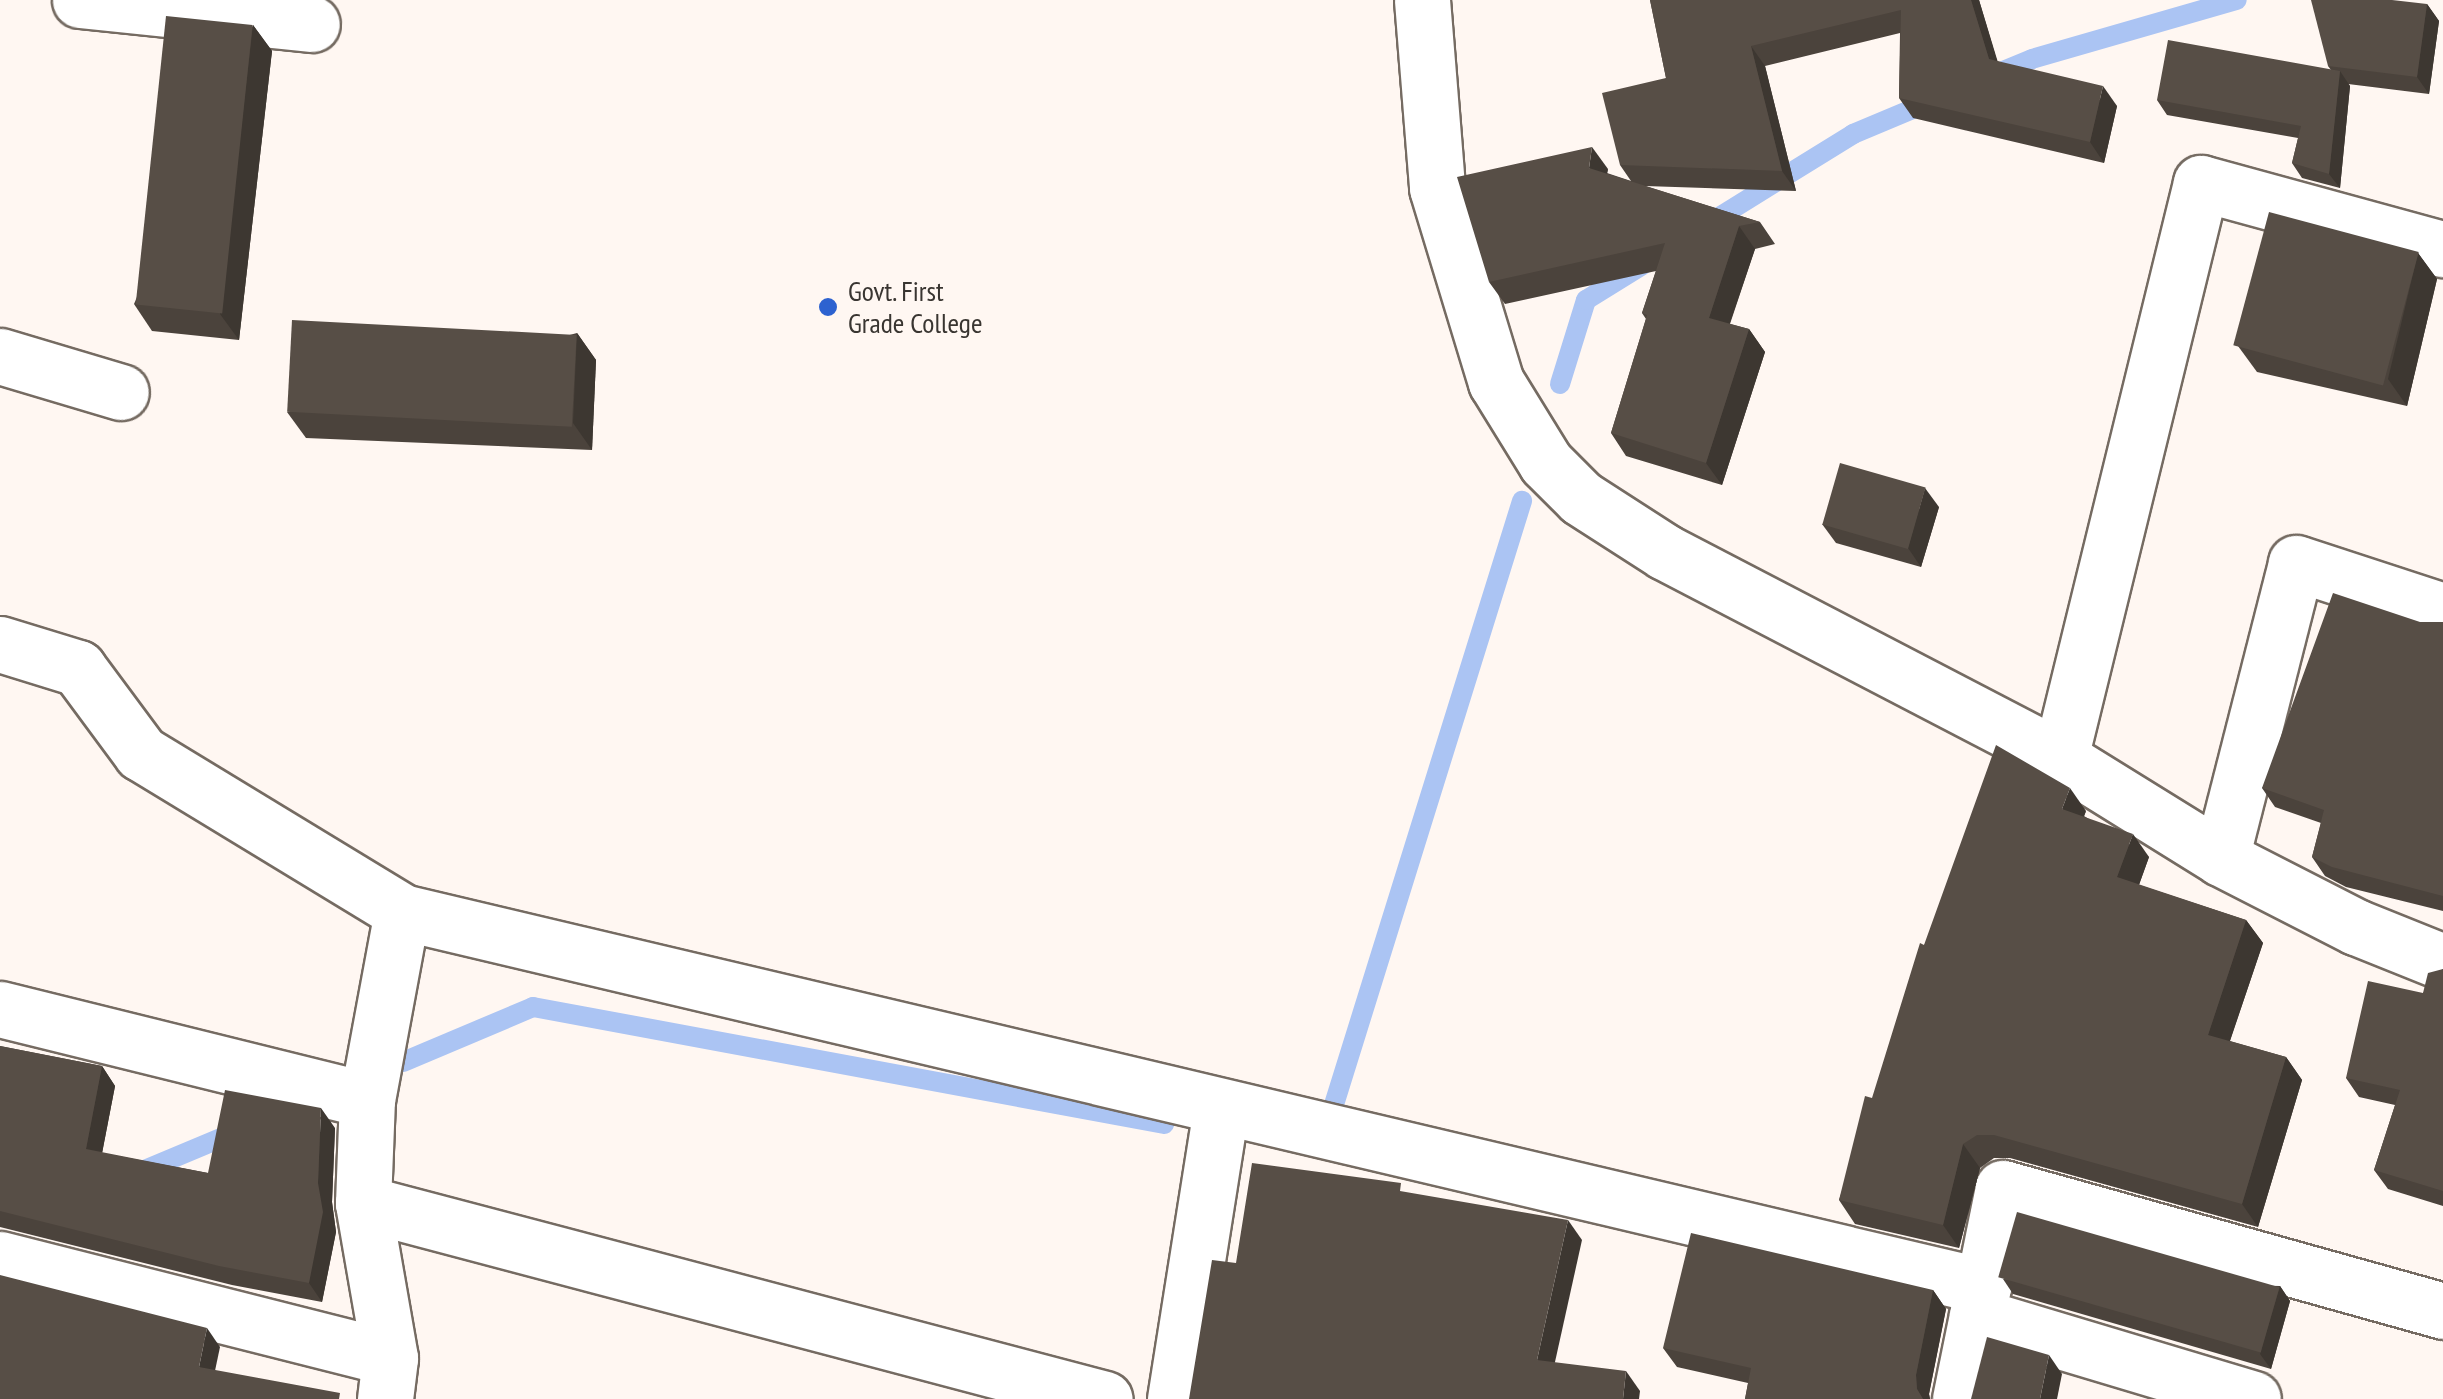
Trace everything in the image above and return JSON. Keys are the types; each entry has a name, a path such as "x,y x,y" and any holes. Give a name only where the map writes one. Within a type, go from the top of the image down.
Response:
{"street":[{"path":"80,0 312,24"},
{"path":"1422,0 1437,188 1496,382 1546,463 1582,498 1619,526 2060,758 2221,858 2356,926 2443,962"},
{"path":"2060,758 2201,183 2443,249"},
{"path":"0,356 122,392"},
{"path":"2221,858 2296,563 2443,611"},
{"path":"0,644 78,668 141,753 402,912 1357,1140 1980,1301 2252,1399"},
{"path":"0,1258 388,1379 364,1203 368,1097 402,912"},
{"path":"0,1009 368,1097"},
{"path":"1176,1399 1221,1108"},
{"path":"1960,1399 2003,1188 2443,1311"},
{"path":"364,1203 1106,1399"}],"building":[{"path":"1650,0 1971,0 1989,59 2103,86 2090,142 1899,98 1901,10 1751,46 1782,171 1620,165 1602,93 1666,78"},
{"path":"2311,0 2427,4 2417,77 2328,66"},
{"path":"166,16 253,25 222,314 136,304"},
{"path":"2168,40 2340,71 2329,174 2292,163 2301,126 2157,100"},
{"path":"1592,147 1589,168 1760,222 1739,226 1709,318 1749,329 1706,463 1611,433 1665,243 1489,282 1457,177"},
{"path":"2269,212 2419,252 2383,385 2233,345"},
{"path":"292,320 577,335 572,427 287,412"},
{"path":"1840,463 1926,488 1908,549 1822,525"},
{"path":"2333,593 2420,622 2443,622 2443,896 2332,867 2312,857 2324,810 2262,788"},
{"path":"1996,745 2070,788 2062,809 2133,834 2117,877 2246,920 2208,1035 2286,1057 2242,1204 1994,1135 1977,1135 1963,1144 1943,1225 1839,1200 1865,1096 1872,1098 1920,943 1924,945"},
{"path":"2443,969 2443,1191 2374,1170 2400,1090 2346,1078 2368,981 2423,993 2428,973"},
{"path":"0,1046 102,1066 86,1149 208,1173 225,1090 321,1108 318,1183 323,1212 309,1283 219,1266 0,1211"},
{"path":"1252,1163 1401,1183 1400,1191 1568,1220 1537,1360 1626,1371 1623,1399 1189,1399 1212,1260 1236,1263"},
{"path":"2017,1212 2279,1287 2261,1353 1998,1277"},
{"path":"1691,1233 1933,1290 1916,1375 1923,1399 1745,1399 1751,1368 1663,1348"},
{"path":"0,1275 207,1328 199,1367 340,1393 339,1399 0,1399"},
{"path":"1987,1337 2049,1355 2040,1399 1971,1399"}],"waterway":[{"path":"1991,76 2032,59 2237,0"},
{"path":"1708,224 1853,134 1932,101"},
{"path":"1560,384 1586,300 1641,266"},
{"path":"1327,1127 1522,501"},
{"path":"403,1062 533,1007 1164,1124"},
{"path":"135,1174 238,1131"}],"place":[{"name":"Govt. First Grade College","path":"828,307"}]}
